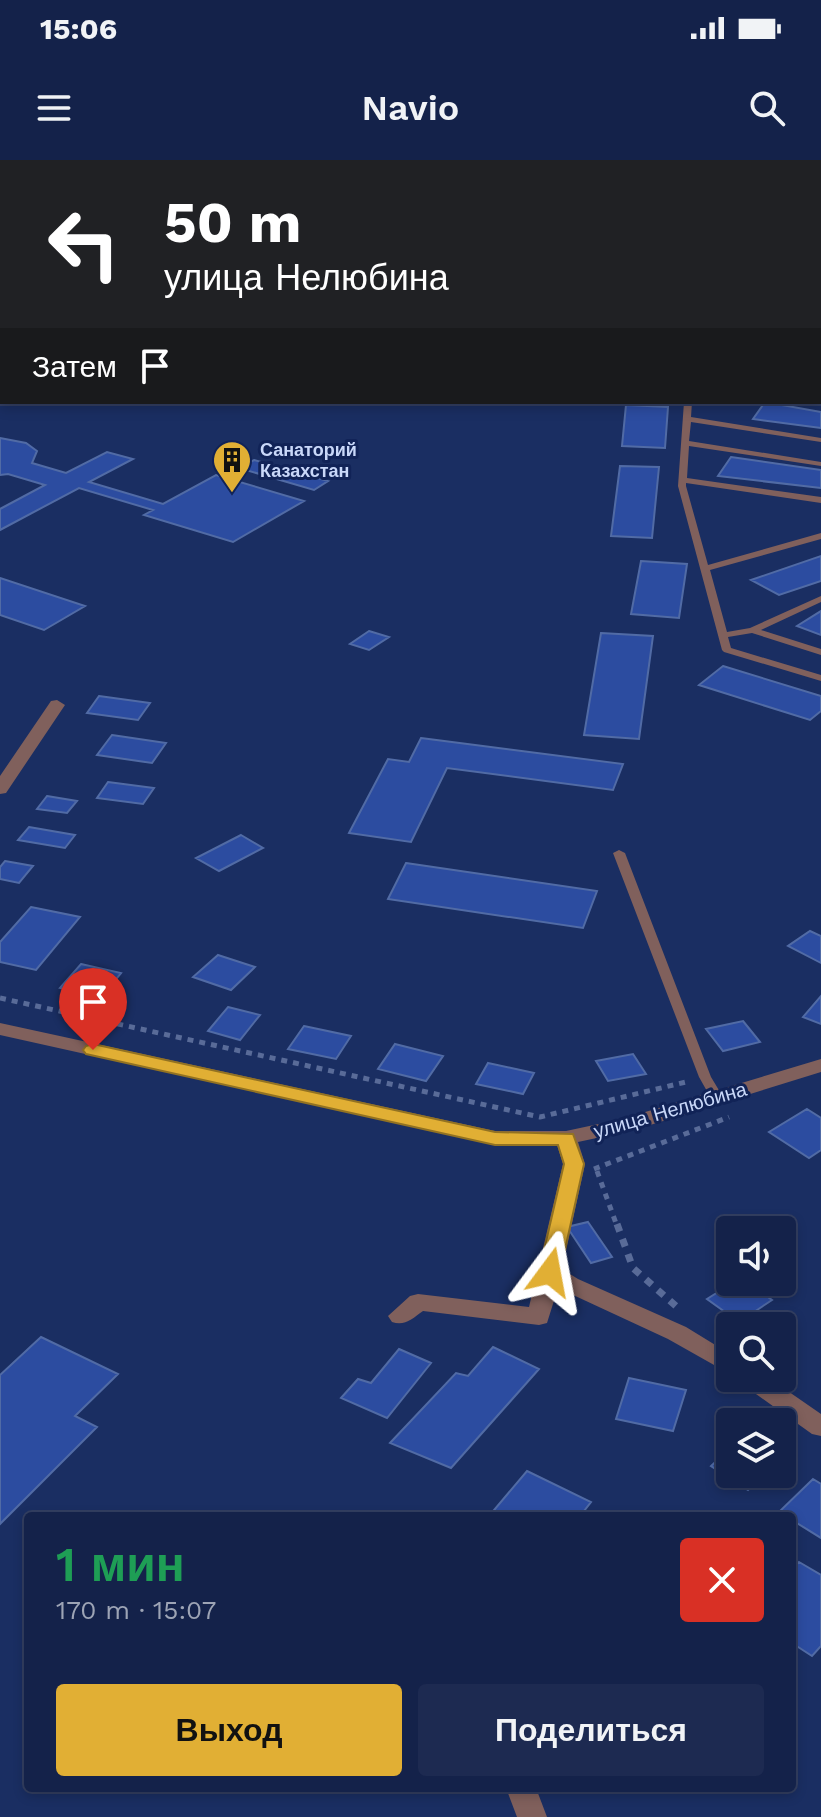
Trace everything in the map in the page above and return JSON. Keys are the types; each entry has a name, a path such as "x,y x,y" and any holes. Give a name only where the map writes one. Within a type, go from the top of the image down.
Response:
{"street":[{"path":"0,789 57,705"},
{"name":"улица Нелюбина","path":"0,1029 495,1138 566,1138 626,1125 821,1065"},
{"path":"400,1316 418,1302 539,1317 574,1164 566,1138"},
{"path":"550,1272 570,1285 677,1333 716,1357"},
{"path":"771,1392 821,1427"},
{"path":"523,1792 532,1817"}],"lane":[{"path":"688,404 682,480 727,650 821,678"},
{"path":"686,419 821,440"},
{"path":"684,443 821,464"},
{"path":"682,480 821,500"},
{"path":"705,569 821,536"},
{"path":"723,635 752,630 821,599"},
{"path":"752,630 821,652"},
{"path":"619,853 705,1077 717,1097"}],"path":[{"path":"0,998 540,1117 705,1077"},
{"path":"687,1315 633,1268 597,1170 740,1112"}],"building":[{"path":"764,404 776,404 821,412 821,428 753,419"},
{"path":"626,405 668,407 665,448 622,446"},
{"name":"Санаторий Казахстан","path":"0,438 26,443 37,451 32,463 66,473 107,452 133,459 89,482 163,504 216,475 304,501 233,542 144,515 153,510 79,488 0,530 0,509 45,485 8,474 0,475"},
{"path":"731,457 821,470 821,488 718,476"},
{"path":"254,460 328,481 314,490 239,468"},
{"path":"620,466 659,467 652,538 611,536"},
{"path":"821,556 821,581 779,595 751,580"},
{"path":"641,561 687,564 679,618 631,614"},
{"path":"0,578 85,606 44,630 0,615"},
{"path":"821,611 821,635 797,626"},
{"path":"369,631 389,637 369,650 350,644"},
{"path":"601,633 653,636 639,739 584,735"},
{"path":"723,666 821,696 821,711 810,720 699,685"},
{"path":"99,696 150,703 138,720 87,713"},
{"path":"112,735 166,743 152,763 97,755"},
{"path":"421,738 623,764 613,790 447,768 411,842 349,833 388,759 409,762"},
{"path":"108,782 154,788 143,804 97,798"},
{"path":"47,796 77,801 67,813 37,809"},
{"path":"29,827 75,835 65,848 18,840"},
{"path":"241,835 263,848 219,871 196,858"},
{"path":"5,861 33,866 19,883 0,879 0,867"},
{"path":"406,863 597,891 583,928 388,899"},
{"path":"31,907 80,917 36,970 0,962 0,942"},
{"path":"810,931 821,936 821,963 788,946"},
{"path":"218,955 255,967 231,990 193,977"},
{"path":"81,964 121,973 101,998 60,988"},
{"path":"821,996 821,1024 803,1017"},
{"path":"228,1007 260,1015 240,1040 208,1031"},
{"path":"743,1021 760,1042 723,1051 706,1029"},
{"path":"304,1026 351,1036 336,1059 288,1049"},
{"path":"395,1044 443,1056 426,1081 378,1069"},
{"path":"633,1054 646,1074 608,1081 596,1061"},
{"path":"488,1063 534,1073 523,1094 476,1084"},
{"path":"807,1109 821,1118 821,1150 809,1158 769,1132"},
{"path":"588,1222 612,1257 591,1263 567,1227"},
{"path":"716,1293 716,1296 766,1296 772,1300 754,1312 725,1312 707,1299"},
{"path":"41,1337 118,1374 75,1416 97,1427 0,1524 0,1375"},
{"path":"493,1347 539,1369 451,1468 390,1443 456,1373 468,1376"},
{"path":"399,1349 431,1363 387,1418 341,1398 358,1379 371,1383"},
{"path":"629,1378 686,1390 673,1431 616,1419"},
{"path":"527,1471 591,1502 583,1512 492,1512"},
{"path":"813,1479 821,1484 821,1538 796,1522 796,1512 779,1512"},
{"path":"799,1562 821,1575 821,1646 812,1656 796,1646 796,1565"}],"place":[{"name":"Санаторий Казахстан","path":"232,494"}],"route":[{"path":"93,1050 495,1138 566,1138 574,1164 550,1272"}]}
